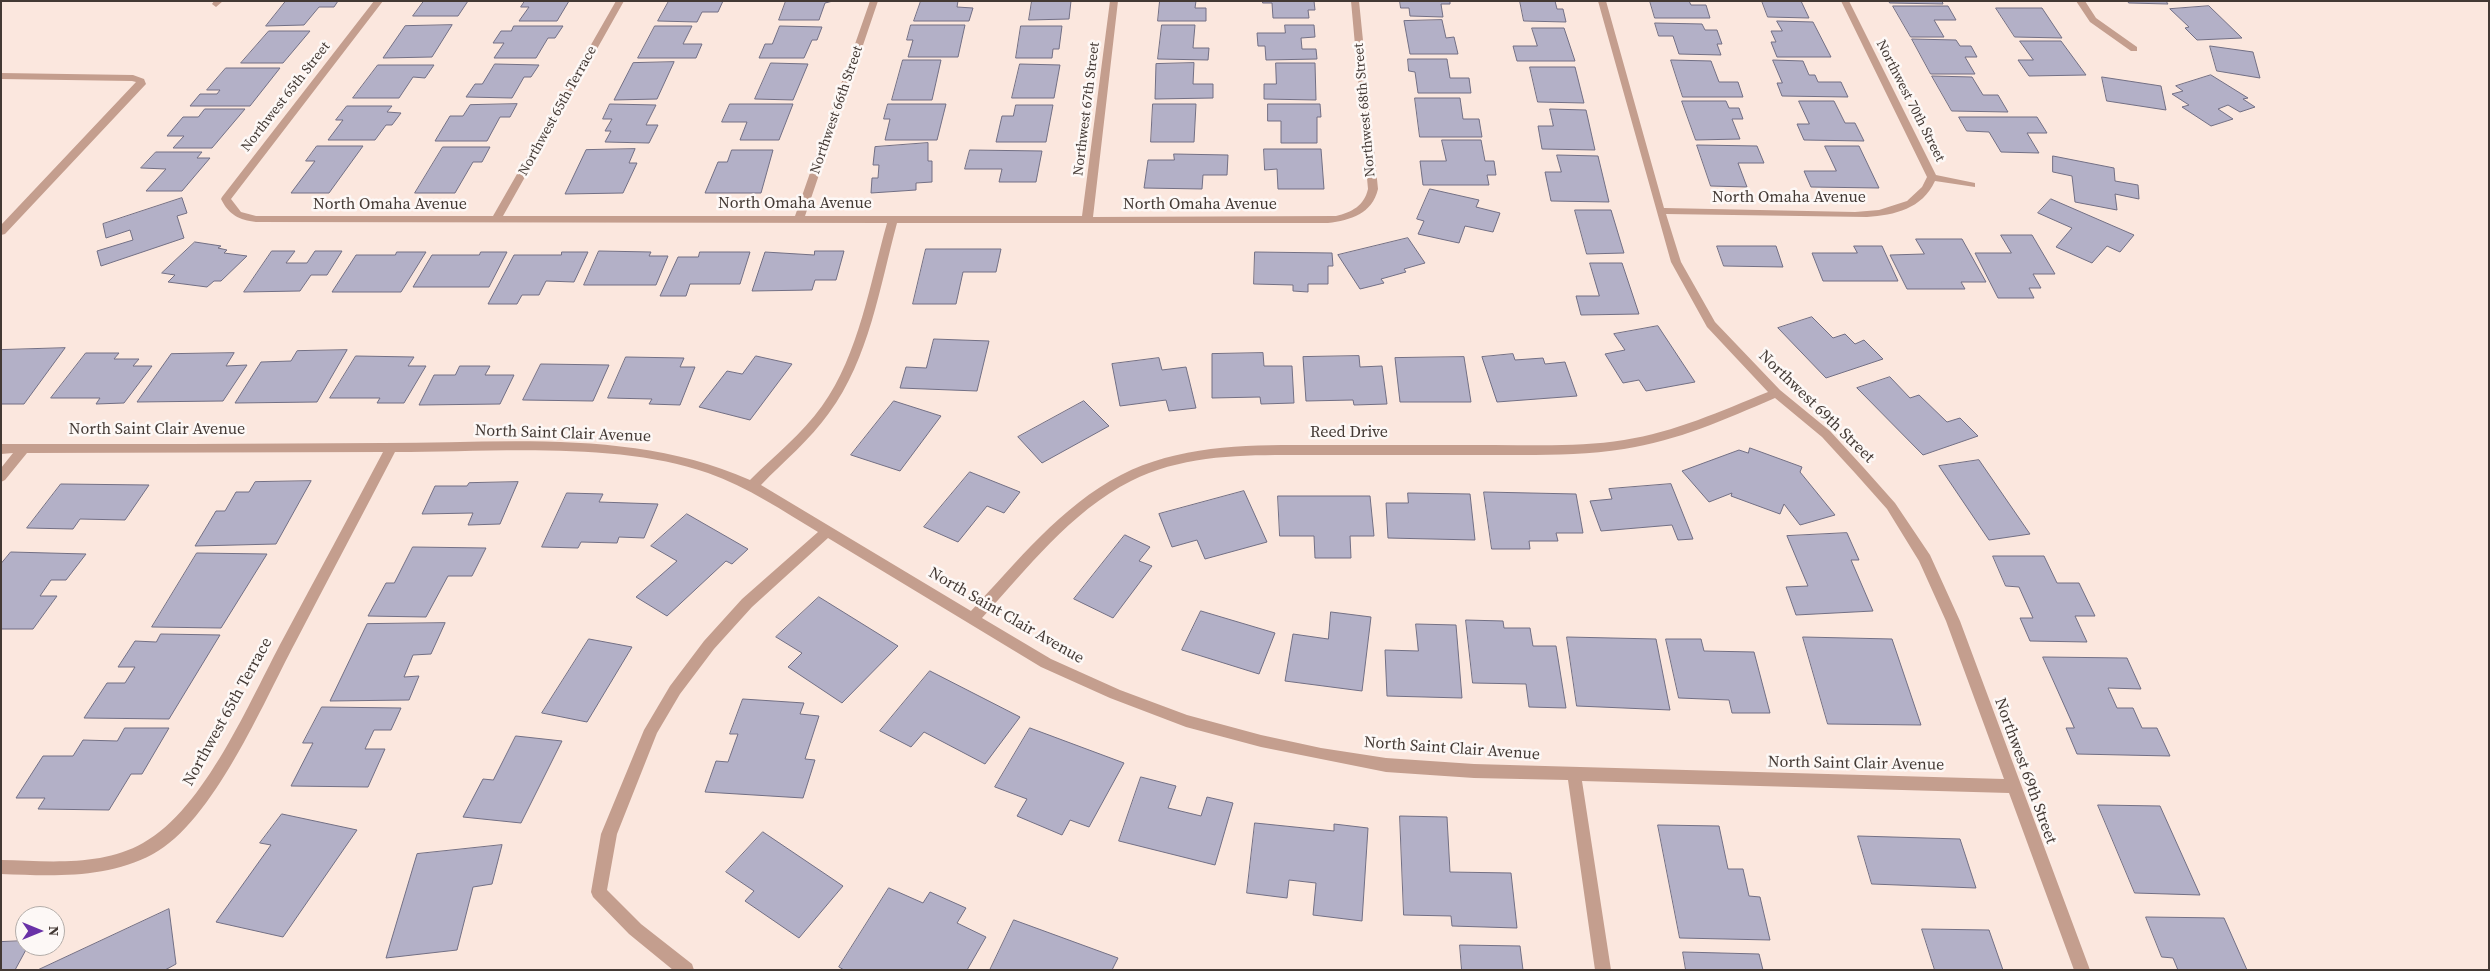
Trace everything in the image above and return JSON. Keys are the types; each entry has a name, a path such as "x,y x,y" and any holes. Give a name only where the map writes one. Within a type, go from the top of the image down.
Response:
{"street":[{"name":"Northwest 65th Street","path":"233,213 226,199 379,1"},
{"name":"Northwest 65th Terrace","path":"496,220 620,1"},
{"name":"Northwest 66th Street","path":"799,219 874,1"},
{"name":"Northwest 67th Street","path":"1087,220 1114,1"},
{"name":"Northwest 68th Street","path":"1355,1 1373,189 1372,198 1358,214"},
{"name":"Northwest 69th Street","path":"1602,1 1676,262 1711,324 1776,393 1826,434 1859,470 1891,506 1925,559 1953,621 2012,786 2082,970"},
{"name":"Northwest 70th Street","path":"1845,1 1932,177 1971,185"},
{"path":"2080,1 2094,20 2134,49"},
{"path":"1,76 132,78 141,81 141,84 1,232"},
{"name":"North Omaha Avenue","path":"1660,211 1855,215 1877,213 1907,206 1921,198 1929,188 1932,177"},
{"name":"North Omaha Avenue","path":"233,213 242,218 256,219 496,220 1328,220 1358,214"},
{"path":"752,486 826,410 839,389 861,332 893,219"},
{"name":"Reed Drive","path":"972,619 1071,516 1100,494 1126,478 1177,460 1223,452 1256,450 1548,450 1623,445 1664,436 1710,421 1776,393"},
{"name":"Northwest 65th Terrace","path":"1,868 95,866 124,860 151,847 188,814 208,788 392,447"},
{"name":"North Saint Clair Avenue","path":"1,448 549,447 659,455 710,468 752,486 1046,663 1115,694 1186,720 1261,741 1386,765 1574,774 2012,786"},
{"path":"1,477 24,448"},
{"path":"686,970 635,929 599,892 609,834 651,730 675,690 709,645 747,603 828,531"},
{"path":"1574,774 1603,970"}],"building":[{"path":"286,1 338,1 334,7 319,7 304,25 266,26"},
{"path":"424,1 468,1 458,16 413,16"},
{"path":"525,1 569,1 557,21 519,21 529,7 521,7"},
{"path":"669,1 723,1 718,12 702,12 697,22 658,21"},
{"path":"786,1 833,1 825,3 819,20 779,20"},
{"path":"921,1 958,1 957,7 973,8 969,21 914,21"},
{"path":"1032,1 1071,1 1069,19 1029,20"},
{"path":"1160,1 1196,1 1195,8 1206,8 1206,21 1158,21"},
{"path":"1263,1 1314,1 1315,10 1308,10 1309,18 1273,18 1272,3 1263,3"},
{"path":"1400,1 1450,1 1450,4 1441,4 1443,17 1410,16 1409,8 1401,8"},
{"path":"1520,1 1555,1 1557,9 1563,9 1566,22 1524,21"},
{"path":"1650,1 1689,1 1691,5 1706,5 1710,18 1655,18"},
{"path":"1762,1 1801,1 1809,18 1768,17"},
{"path":"1889,1 1942,1 1943,4 1890,3"},
{"path":"2128,1 2166,1 2168,4 2129,3"},
{"path":"1893,6 1948,6 1956,20 1934,20 1944,37 1911,37"},
{"path":"2209,6 2242,38 2197,40 2185,28 2189,27 2170,9"},
{"path":"1996,8 2042,8 2062,38 2015,37"},
{"path":"1442,20 1446,38 1454,37 1458,54 1410,54 1404,21"},
{"path":"1777,21 1813,22 1831,57 1777,57 1771,42 1776,42 1771,31 1782,31"},
{"path":"1655,23 1702,24 1705,30 1717,30 1722,44 1717,44 1721,55 1679,54 1673,36 1659,36"},
{"path":"452,25 432,57 383,58 405,26"},
{"path":"911,25 965,25 958,57 908,57 913,40 907,40"},
{"path":"1162,25 1195,25 1193,48 1209,48 1208,60 1158,59"},
{"path":"1285,25 1314,25 1315,37 1301,38 1302,49 1316,49 1317,59 1266,60 1265,46 1258,46 1257,33 1285,33"},
{"path":"514,26 563,26 555,38 548,38 536,58 494,58 504,43 493,43 501,31 511,31"},
{"path":"655,26 692,26 683,44 702,44 696,58 638,58"},
{"path":"780,26 822,27 817,40 812,40 804,58 759,58 765,44 772,44"},
{"path":"1021,26 1062,26 1059,49 1053,49 1052,58 1016,58"},
{"path":"1532,28 1564,28 1575,61 1517,61 1513,46 1537,46"},
{"path":"269,31 310,31 283,63 241,63"},
{"path":"1912,39 1956,40 1960,46 1971,46 1977,57 1965,57 1975,74 1931,74"},
{"path":"2020,41 2061,41 2086,75 2029,76 2018,60 2033,60"},
{"path":"2210,46 2253,52 2260,78 2217,71"},
{"path":"1408,59 1447,59 1450,78 1469,78 1471,93 1418,93 1415,72 1409,71"},
{"path":"903,60 941,60 932,100 892,100"},
{"path":"1671,60 1711,61 1719,82 1738,82 1743,97 1683,97"},
{"path":"1773,60 1803,61 1809,75 1815,75 1818,82 1841,82 1848,97 1782,96 1777,83 1782,83"},
{"path":"674,62 657,99 614,100 633,63"},
{"path":"771,63 808,64 793,100 755,99"},
{"path":"1194,63 1193,84 1213,84 1213,98 1155,99 1156,64"},
{"path":"1276,63 1315,63 1316,100 1264,99 1264,84 1276,84"},
{"path":"495,64 539,65 531,77 524,77 512,98 466,97 475,84 482,84"},
{"path":"1020,64 1060,65 1054,98 1012,98"},
{"path":"378,65 434,65 425,78 413,77 399,98 353,98"},
{"path":"1530,67 1575,67 1584,103 1538,102"},
{"path":"226,68 280,68 250,106 190,106 200,94 217,94 220,90 207,90"},
{"path":"2211,75 2248,98 2243,99 2255,107 2240,112 2228,105 2218,109 2233,119 2211,126 2182,107 2189,105 2172,94 2183,91 2176,86"},
{"path":"1932,76 1972,77 1983,95 1998,95 2008,112 1952,111"},
{"path":"2102,77 2161,86 2166,110 2107,101"},
{"path":"1415,98 1460,98 1463,119 1479,119 1482,137 1420,137"},
{"path":"1682,101 1726,101 1729,108 1739,108 1743,119 1732,119 1740,139 1696,140"},
{"path":"1799,101 1834,101 1845,123 1855,123 1864,141 1804,140 1797,124 1809,124"},
{"path":"517,104 510,117 500,117 487,141 435,141 450,116 463,116 470,105"},
{"path":"610,104 656,105 646,125 658,125 649,143 605,142 611,131 605,131 612,119 603,119"},
{"path":"730,104 793,104 779,140 740,140 747,122 722,122"},
{"path":"888,104 946,104 937,140 885,140 890,119 884,119"},
{"path":"1153,104 1196,104 1194,142 1151,142"},
{"path":"1268,104 1320,104 1321,117 1317,117 1317,143 1281,143 1281,121 1268,121"},
{"path":"1016,105 1053,105 1046,142 996,142 1002,116 1013,116"},
{"path":"347,106 392,106 387,112 401,113 392,125 386,125 375,140 328,140 343,120 336,120"},
{"path":"205,109 245,109 212,148 173,148 184,136 167,136 183,117 198,117"},
{"path":"1550,109 1586,110 1595,150 1542,149 1538,126 1553,126"},
{"path":"1959,117 2037,117 2047,133 2027,133 2039,153 2001,152 1989,132 1967,131"},
{"path":"1442,140 1481,140 1485,161 1494,161 1496,175 1487,175 1489,185 1423,185 1420,161 1446,161"},
{"path":"928,143 928,161 932,161 932,182 916,183 916,190 871,193 872,178 878,178 879,165 873,165 875,147"},
{"path":"1697,145 1757,146 1764,163 1738,163 1747,187 1711,186"},
{"path":"317,146 363,146 329,193 291,193 315,161 306,161"},
{"path":"1825,146 1859,146 1879,188 1811,187 1804,171 1836,171"},
{"path":"443,147 490,147 482,162 473,162 455,193 415,193"},
{"path":"635,149 629,163 637,163 623,193 565,194 586,150"},
{"path":"1264,149 1321,149 1324,189 1278,189 1277,169 1265,170"},
{"path":"732,150 773,150 761,193 705,193 718,162 727,162"},
{"path":"970,150 1042,151 1036,182 999,182 1002,169 965,169"},
{"path":"156,152 202,152 197,158 210,158 182,191 146,191 166,169 141,168"},
{"path":"1174,154 1228,155 1227,175 1203,175 1202,189 1144,188 1148,160 1174,160"},
{"path":"1557,155 1598,156 1609,202 1551,201 1545,172 1561,172"},
{"path":"2053,156 2114,168 2115,181 2138,185 2139,199 2115,194 2117,210 2075,202 2072,176 2053,172"},
{"path":"1430,189 1479,200 1476,207 1500,213 1493,232 1465,226 1459,243 1418,234 1424,221 1417,219"},
{"path":"182,198 187,213 177,216 184,238 101,266 97,251 133,240 130,230 106,238 103,224"},
{"path":"2051,199 2134,235 2120,252 2107,246 2092,263 2056,247 2072,228 2038,213"},
{"path":"1575,210 1611,210 1624,253 1587,254"},
{"path":"2001,235 2032,235 2055,274 2033,274 2041,288 2029,288 2034,298 1998,298 1975,253 2011,253"},
{"path":"1408,238 1425,263 1404,269 1406,272 1381,279 1384,283 1360,289 1338,255"},
{"path":"1916,239 1962,239 1986,282 1961,282 1965,289 1907,289 1890,255 1924,254"},
{"path":"195,242 221,246 218,248 227,250 224,253 247,256 221,281 214,281 207,287 168,282 175,275 162,273"},
{"path":"1717,246 1776,246 1783,267 1724,266"},
{"path":"1854,246 1882,246 1898,281 1823,281 1812,253 1857,253"},
{"path":"926,249 1001,249 996,272 963,272 956,304 913,304"},
{"path":"272,251 295,251 286,263 307,263 315,251 342,251 327,275 311,275 300,291 244,292"},
{"path":"599,251 651,252 649,256 668,256 656,285 584,285"},
{"path":"815,251 844,251 836,280 815,280 812,290 752,291 765,252 814,255"},
{"path":"397,252 426,252 401,292 332,292 356,255 395,255"},
{"path":"481,252 507,252 489,287 413,287 432,255 479,255"},
{"path":"562,252 588,252 574,282 546,281 539,295 522,295 517,304 488,304 514,255 561,255"},
{"path":"700,252 750,252 740,284 690,284 686,296 660,296 678,257 698,257"},
{"path":"1255,252 1332,253 1333,266 1328,266 1328,284 1308,284 1308,292 1293,291 1293,285 1254,284"},
{"path":"1590,263 1622,263 1639,314 1581,315 1576,296 1599,296"},
{"path":"1812,317 1833,338 1845,334 1855,344 1864,340 1883,359 1826,378 1778,328"},
{"path":"1658,326 1695,382 1646,391 1639,380 1623,383 1605,354 1625,350 1614,334"},
{"path":"934,339 989,341 977,391 900,388 906,367 926,368"},
{"path":"65,348 24,404 1,404 1,350"},
{"path":"347,350 317,402 235,403 261,362 291,361 297,351"},
{"path":"86,353 119,353 114,359 139,359 133,366 152,366 124,403 96,404 100,398 51,398"},
{"path":"234,353 226,366 247,365 223,401 137,402 171,354"},
{"path":"1263,353 1264,366 1292,366 1294,403 1261,404 1260,397 1212,398 1212,354"},
{"path":"1513,354 1515,360 1543,358 1545,364 1565,362 1577,396 1497,402 1482,357"},
{"path":"356,356 414,357 408,366 426,366 404,403 377,403 380,398 330,398"},
{"path":"756,356 792,364 750,420 699,407 727,371 742,374"},
{"path":"1359,356 1360,367 1382,366 1387,404 1354,405 1353,400 1306,401 1303,357"},
{"path":"626,357 684,358 680,367 695,367 680,405 649,404 652,399 608,398"},
{"path":"1464,357 1471,402 1400,402 1395,358"},
{"path":"1159,358 1162,370 1186,367 1196,408 1169,411 1166,400 1120,406 1112,364"},
{"path":"541,364 609,365 593,401 523,400"},
{"path":"460,366 490,366 485,375 514,375 500,404 419,405 434,375 455,375"},
{"path":"1890,377 1910,398 1919,395 1947,422 1960,418 1978,436 1923,455 1857,388"},
{"path":"894,401 941,416 900,471 851,455"},
{"path":"1084,401 1109,426 1042,463 1018,437"},
{"path":"1750,448 1802,467 1800,472 1835,515 1800,525 1784,504 1780,514 1731,496 1732,493 1709,502 1682,471 1739,450 1748,453"},
{"path":"1979,460 2030,534 1989,540 1939,466"},
{"path":"970,472 1020,492 1004,513 987,506 958,542 924,527"},
{"path":"311,481 276,544 195,546 216,511 225,511 236,492 249,492 255,482"},
{"path":"518,482 500,524 468,525 473,513 422,514 435,486 467,486 469,483"},
{"path":"61,484 149,485 125,520 80,519 73,529 27,528"},
{"path":"1671,484 1693,539 1678,540 1672,525 1601,531 1590,501 1612,499 1609,489"},
{"path":"1244,491 1267,542 1205,559 1197,540 1172,547 1159,514"},
{"path":"1484,492 1576,494 1583,533 1556,533 1558,541 1529,541 1530,549 1492,549"},
{"path":"567,493 603,494 599,502 658,504 644,538 619,537 617,543 581,542 578,548 542,547"},
{"path":"1408,493 1470,494 1475,540 1388,538 1386,503 1408,503"},
{"path":"1278,496 1370,496 1374,536 1350,536 1351,558 1315,558 1314,536 1280,536"},
{"path":"687,514 748,549 732,564 726,561 667,616 636,597 677,561 651,546"},
{"path":"1847,533 1859,560 1851,560 1873,611 1796,615 1786,587 1808,586 1787,536"},
{"path":"1125,535 1150,547 1139,561 1152,566 1113,618 1074,599"},
{"path":"413,547 486,548 472,576 448,576 426,617 368,616 386,583 394,583"},
{"path":"11,552 86,554 66,580 51,580 40,596 57,596 33,629 1,629 1,564"},
{"path":"197,553 267,554 221,628 152,627"},
{"path":"1993,556 2044,556 2057,583 2079,583 2095,616 2075,616 2087,642 2030,641 2020,618 2033,618 2019,587 2006,586"},
{"path":"819,597 898,646 842,703 788,667 802,653 776,637"},
{"path":"1201,611 1275,633 1259,674 1182,650"},
{"path":"1331,612 1371,617 1362,691 1285,681 1293,634 1328,639"},
{"path":"1466,620 1503,621 1504,628 1530,628 1533,646 1556,646 1566,708 1529,707 1526,684 1473,683"},
{"path":"445,623 431,654 413,655 404,677 419,676 409,700 330,701 367,624"},
{"path":"1416,624 1456,625 1462,698 1387,696 1385,650 1418,651"},
{"path":"161,634 220,635 169,719 84,718 107,683 125,683 135,667 118,667 135,641 156,642"},
{"path":"1567,637 1656,639 1670,710 1577,706"},
{"path":"1803,637 1892,639 1921,725 1828,724"},
{"path":"589,639 632,647 587,722 542,713"},
{"path":"1666,639 1701,639 1704,651 1754,652 1770,713 1732,713 1729,700 1679,698"},
{"path":"2043,657 2127,658 2141,689 2108,688 2117,708 2133,708 2142,728 2157,728 2170,756 2077,754 2066,728 2074,728"},
{"path":"930,671 1020,717 985,764 924,732 911,747 880,731"},
{"path":"743,699 804,703 800,714 819,716 805,759 815,760 803,798 705,792 716,761 728,762 738,734 730,734"},
{"path":"322,707 401,708 391,730 374,730 365,749 385,749 368,787 291,786 313,743 303,743"},
{"path":"125,728 169,728 142,774 131,774 109,810 38,809 45,798 16,798 43,756 73,756 83,740 117,741"},
{"path":"1030,728 1124,763 1089,827 1070,820 1062,835 1017,816 1027,799 995,787"},
{"path":"516,736 562,741 521,823 463,817 483,779 493,780"},
{"path":"1141,777 1176,786 1168,808 1201,816 1207,797 1233,803 1215,865 1119,841"},
{"path":"2098,805 2160,806 2200,895 2135,893"},
{"path":"282,814 357,830 283,937 216,922 271,845 260,843"},
{"path":"1400,816 1447,817 1450,872 1511,873 1517,928 1452,926 1451,916 1404,915"},
{"path":"1255,823 1334,831 1334,824 1368,828 1362,921 1313,915 1316,883 1289,880 1287,898 1247,893"},
{"path":"1658,825 1719,826 1728,869 1743,869 1749,896 1760,897 1770,940 1680,938"},
{"path":"763,832 843,886 799,938 745,901 754,891 726,872"},
{"path":"1858,836 1960,839 1976,888 1872,884"},
{"path":"502,845 492,884 473,887 457,950 386,958 417,854"},
{"path":"889,888 923,903 930,892 966,908 957,923 986,937 967,970 844,970 839,967"},
{"path":"169,909 176,964 165,970 38,970"},
{"path":"2146,917 2224,918 2247,970 2178,970 2173,958 2162,957"},
{"path":"1014,920 1118,958 1112,970 990,970"},
{"path":"1922,929 1989,930 2003,970 1935,970"},
{"path":"15,941 15,956 23,956 15,970 1,970 1,942"},
{"path":"1460,945 1520,946 1523,970 1462,970"},
{"path":"1683,952 1759,954 1763,970 1686,970"}]}
